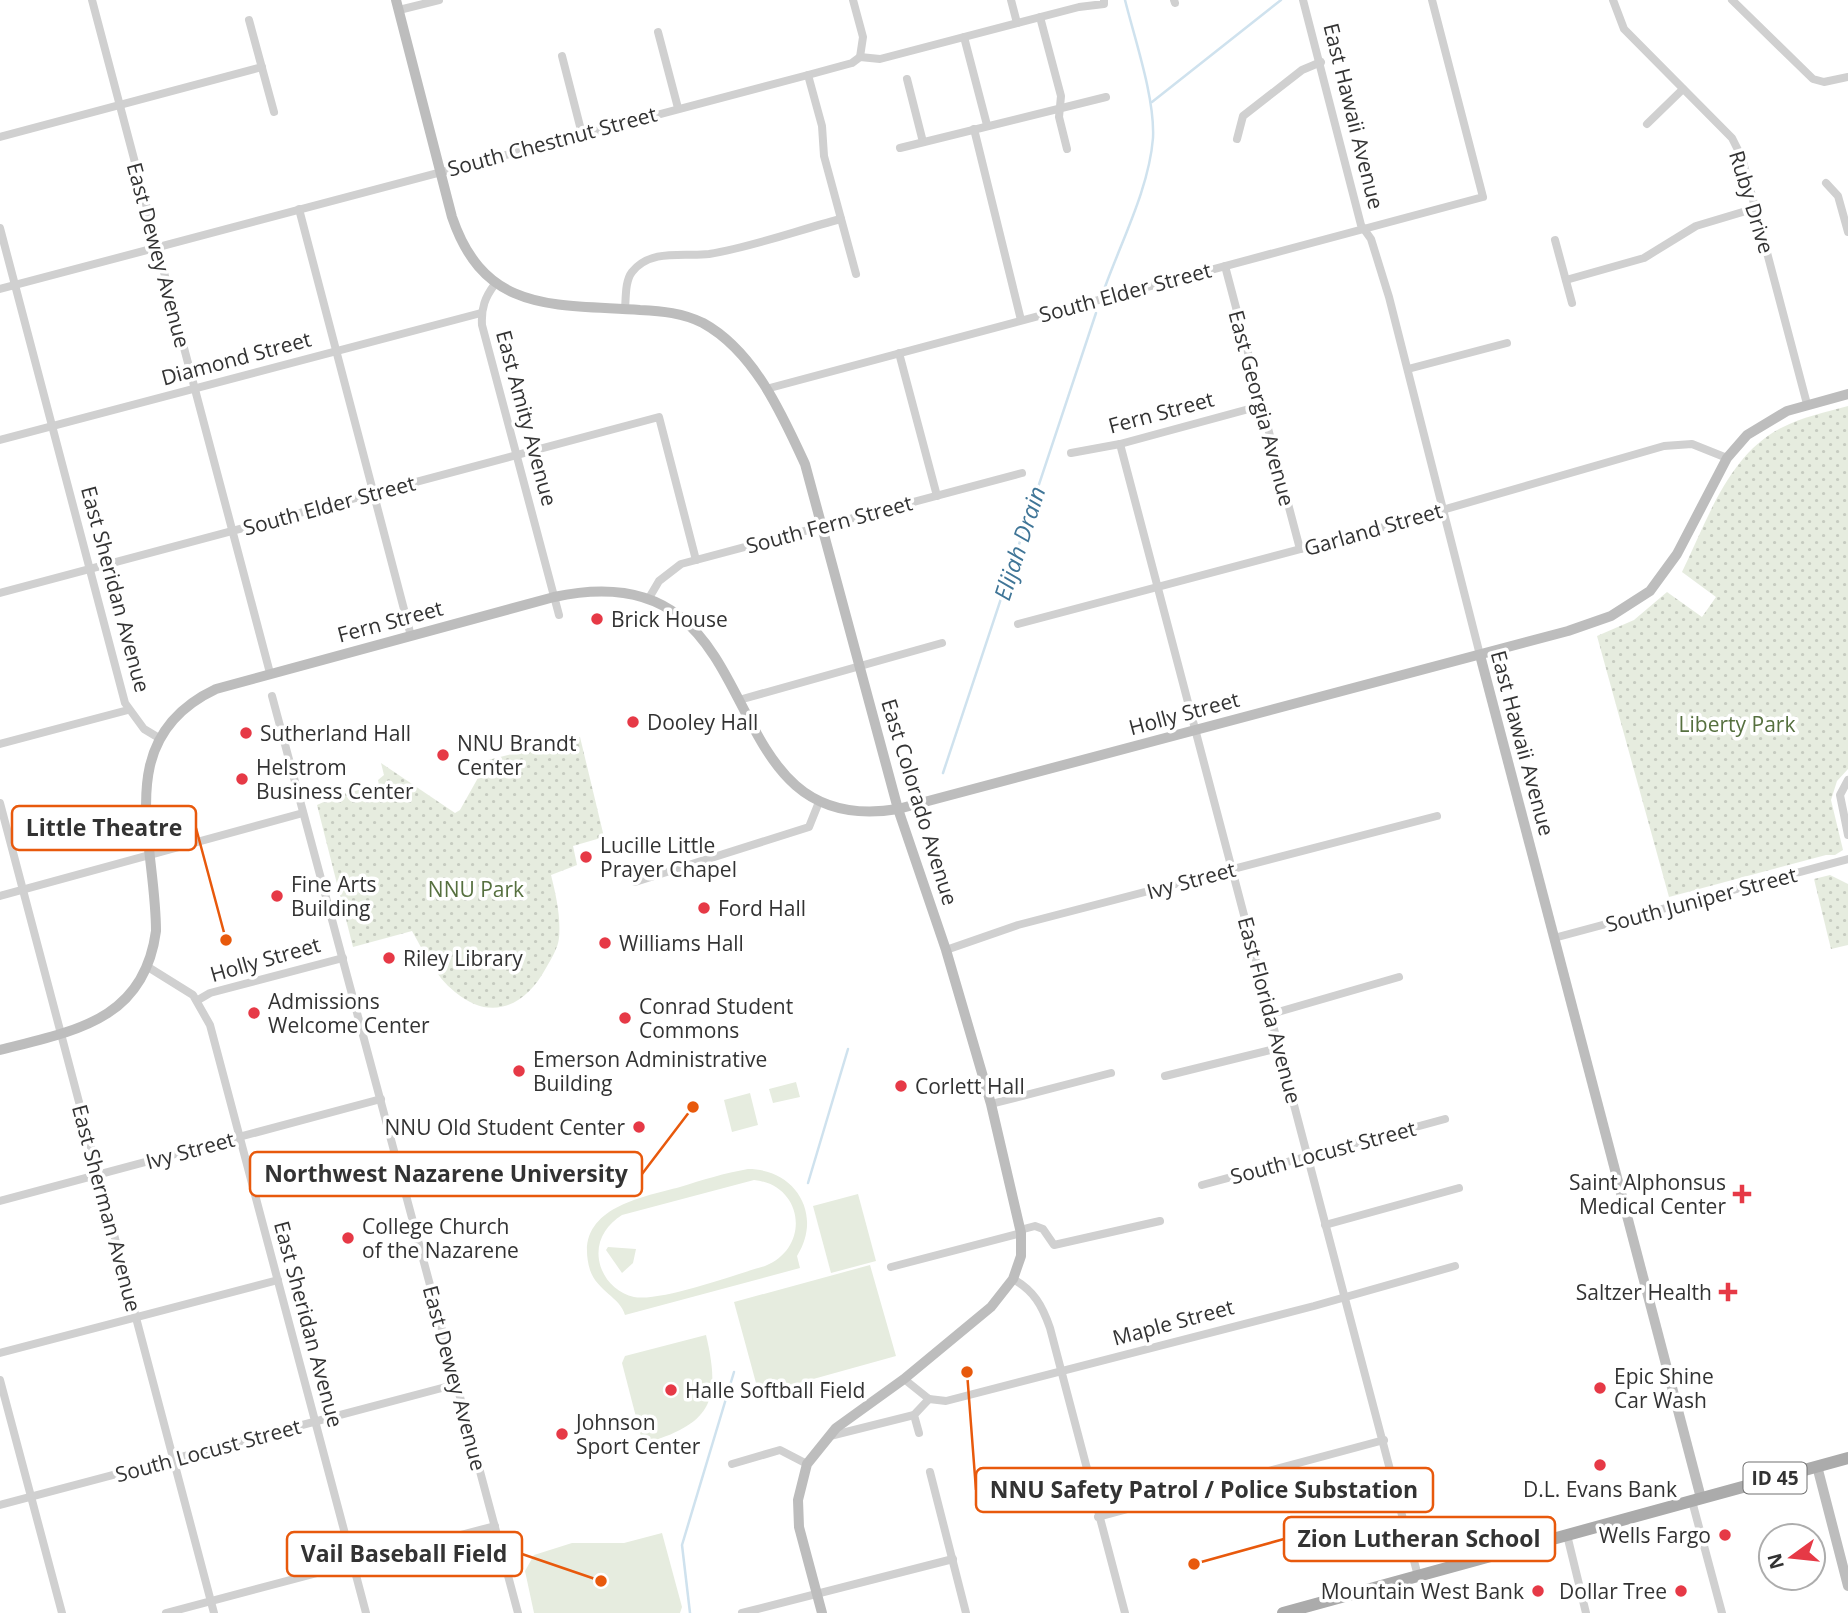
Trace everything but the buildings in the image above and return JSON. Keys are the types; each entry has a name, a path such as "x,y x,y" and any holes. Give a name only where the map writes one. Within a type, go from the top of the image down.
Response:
{"main road":[{"name":"ID 45","path":"1283,1613 1848,1458"}],"street":[{"name":"East Dewey Avenue","path":"92,0 270,673"},
{"path":"439,0 397,5 461,242 476,265 495,284 515,295 551,305 663,311 701,323 731,345 766,389"},
{"path":"853,0 863,37 860,57"},
{"path":"1010,0 1017,23"},
{"name":"East Hawaii Avenue","path":"1303,0 1365,230 1371,239 1408,369 1441,509 1697,1500"},
{"name":"South Elder Street","path":"766,389 1483,197 1432,0"},
{"name":"Ruby Drive","path":"1612,0 1624,29 1732,138 1742,158 1807,404"},
{"path":"1732,0 1813,79 1834,82 1848,77"},
{"name":"South Chestnut Street","path":"0,289 808,75 852,63 860,57 880,60 1104,2"},
{"path":"1040,17 1061,96 1059,117 1067,149"},
{"path":"249,20 274,112"},
{"path":"658,32 678,108"},
{"path":"964,37 987,125"},
{"path":"562,56 582,134"},
{"path":"1237,139 1243,116 1302,70 1321,62"},
{"path":"0,137 262,67"},
{"path":"808,75 822,126 824,156 856,274"},
{"path":"907,79 923,142"},
{"path":"1647,124 1683,89"},
{"path":"900,148 1105,97"},
{"path":"974,128 1021,320"},
{"path":"1826,183 1838,196 1848,232"},
{"path":"1566,280 1644,258 1696,226 1756,208"},
{"path":"299,209 411,636"},
{"path":"625,309 628,282 632,272 643,262 674,253 717,252 841,219"},
{"name":"East Sheridan Avenue","path":"0,228 128,710 144,729 159,738"},
{"path":"1555,240 1572,303"},
{"name":"East Georgia Avenue","path":"1225,266 1300,549"},
{"name":"East Amity Avenue","path":"495,284 486,296 481,313 559,615"},
{"name":"Diamond Street","path":"0,440 481,313"},
{"path":"1408,369 1507,343"},
{"path":"899,353 937,496"},
{"name":"East Colorado Avenue","path":"766,389 804,464 823,526 898,809 946,950 991,1104 1021,1231"},
{"name":"Holly Street","path":"819,803 849,812 875,813 898,809 1480,655 1568,631 1611,616 1632,606 1664,575 1727,458 1747,435 1766,421 1807,404 1848,394"},
{"name":"Fern Street","path":"1071,453 1120,444 1260,406"},
{"name":"South Elder Street","path":"0,593 659,417 696,560"},
{"name":"East Florida Avenue","path":"1120,444 1418,1576"},
{"name":"Garland Street","path":"1018,625 1664,446 1692,444 1727,458"},
{"name":"South Fern Street","path":"649,598 671,570 696,560 1022,472"},
{"name":"Fern Street","path":"159,738 175,717 200,696 270,673 554,597 597,589 625,591 649,598 692,625 707,642 769,756 790,781 819,803"},
{"path":"739,700 942,643"},
{"name":"East Dewey Avenue","path":"272,696 518,1613"},
{"path":"0,744 128,710"},
{"path":"0,1050 61,1035 103,1018 126,1000 148,967 156,931 145,784 159,738"},
{"path":"1848,780 1840,795 1848,835"},
{"name":"East Sherman Avenue","path":"0,803 214,1613"},
{"path":"635,882 809,827 819,803"},
{"path":"0,896 303,813"},
{"name":"Ivy Street","path":"946,950 1018,925 1437,816"},
{"name":"South Juniper Street","path":"1553,938 1848,859"},
{"name":"Holly Street","path":"198,1000 210,993 343,958"},
{"path":"148,967 198,1000"},
{"path":"1271,1014 1399,977"},
{"name":"East Sheridan Avenue","path":"198,1000 211,1025 366,1613"},
{"path":"1165,1076 1279,1048"},
{"path":"991,1104 1111,1073"},
{"name":"Ivy Street","path":"0,1201 381,1099"},
{"name":"South Locust Street","path":"1202,1185 1445,1119"},
{"path":"1325,1225 1459,1188"},
{"path":"891,1267 1035,1226 1043,1229 1054,1245 1160,1221"},
{"path":"822,1613 799,1527 798,1500 807,1464 836,1428 904,1380 991,1307 1013,1279 1021,1256 1021,1231"},
{"name":"Maple Street","path":"929,1399 946,1401 1061,1372 1455,1266"},
{"path":"1013,1279 1026,1287 1041,1303 1125,1613"},
{"path":"0,1353 278,1280"},
{"path":"0,1380 62,1613"},
{"path":"830,1436 914,1415 929,1399 904,1380"},
{"name":"South Locust Street","path":"0,1505 457,1384"},
{"path":"914,1415 919,1433"},
{"path":"1098,1517 1384,1440"},
{"path":"733,1464 780,1450 807,1464"},
{"path":"1816,1466 1848,1586"},
{"path":"930,1472 966,1613"},
{"path":"1697,1500 1722,1613"},
{"path":"166,1613 495,1526"},
{"path":"1567,1535 1586,1613"},
{"path":"742,1613 953,1559"}],"green space":[{"name":"Liberty Park","path":"1848,406 1848,769 1837,781 1831,800 1843,850 1835,855 1826,855 1669,897 1597,636 1634,620 1667,592 1702,617 1716,597 1682,572 1710,511 1733,472 1763,440 1781,428"},
{"name":"NNU Park","path":"580,737 604,837 573,846 577,865 551,875 559,914 558,942 546,968 529,992 507,1006 495,1008 482,1007 469,1001 442,979 412,931 353,947 317,805 339,795 379,785 378,780 384,775 381,763 455,813 460,810 488,760"},
{"path":"1830,875 1848,884 1848,945 1831,949 1814,879"},
{"path":"796,1082 800,1097 773,1103 769,1089"},
{"path":"750,1093 758,1125 732,1132 724,1100"},
{"path":"748,1169 765,1171 780,1177 800,1197 806,1210 807,1225 797,1256 800,1268 625,1315 590,1270 587,1249 591,1233 600,1220 613,1210 646,1196","holes":["754,1180 771,1184 783,1193 792,1205 796,1218 795,1232 790,1246 780,1257 765,1266 680,1291 646,1297 634,1297 621,1292 603,1273 599,1246 607,1229 622,1215"]},
{"path":"858,1194 876,1261 831,1273 813,1206"},
{"path":"608,1247 636,1249 633,1263 622,1273 606,1250"},
{"path":"870,1265 896,1356 759,1394 734,1302"},
{"name":"Halle Softball Field","path":"706,1335 712,1378 711,1394 706,1408 697,1419 683,1428 643,1444 622,1363 625,1356"},
{"path":"662,1533 682,1607 680,1613 534,1613 525,1571 534,1555 572,1543 624,1543"}],"waterway":[{"name":"Elijah Drain","path":"1105,287 1141,195 1153,138 1148,87 1125,0"},
{"path":"1152,102 1281,0"},
{"name":"Elijah Drain","path":"943,773 1096,313"},
{"name":"Elijah Drain","path":"808,1183 848,1049"},
{"name":"Elijah Drain","path":"690,1613 682,1545 734,1372"}],"place":[{"name":"Brick House","path":"597,619"},
{"name":"Dooley Hall","path":"633,722"},
{"name":"Sutherland Hall","path":"246,733"},
{"name":"NNU Brandt Center","path":"443,755"},
{"name":"Helstrom Business Center","path":"242,779"},
{"name":"Lucille Little Prayer Chapel","path":"586,857"},
{"name":"Fine Arts Building","path":"277,896"},
{"name":"Ford Hall","path":"704,908"},
{"name":"Little Theatre","path":"226,940"},
{"name":"Williams Hall","path":"605,943"},
{"name":"Riley Library","path":"389,958"},
{"name":"Admissions Welcome Center","path":"254,1013"},
{"name":"Conrad Student Commons","path":"625,1018"},
{"name":"Emerson Administrative Building","path":"519,1071"},
{"name":"Corlett Hall","path":"901,1086"},
{"name":"Northwest Nazarene University","path":"693,1107"},
{"name":"NNU Old Student Center","path":"639,1127"},
{"name":"Saint Alphonsus Medical Center","path":"1742,1194"},
{"name":"College Church of the Nazarene","path":"348,1238"},
{"name":"Saltzer Health","path":"1728,1292"},
{"name":"NNU Safety Patrol / Police Substation","path":"967,1372"},
{"name":"Epic Shine Car Wash","path":"1600,1388"},
{"name":"Halle Softball Field","path":"671,1390"},
{"name":"Johnson Sport Center","path":"562,1434"},
{"name":"D.L. Evans Bank","path":"1600,1465"},
{"name":"Wells Fargo","path":"1725,1535"},
{"name":"Zion Lutheran School","path":"1194,1564"},
{"name":"Vail Baseball Field","path":"601,1581"},
{"name":"Mountain West Bank","path":"1538,1591"},
{"name":"Dollar Tree","path":"1681,1591"}]}
